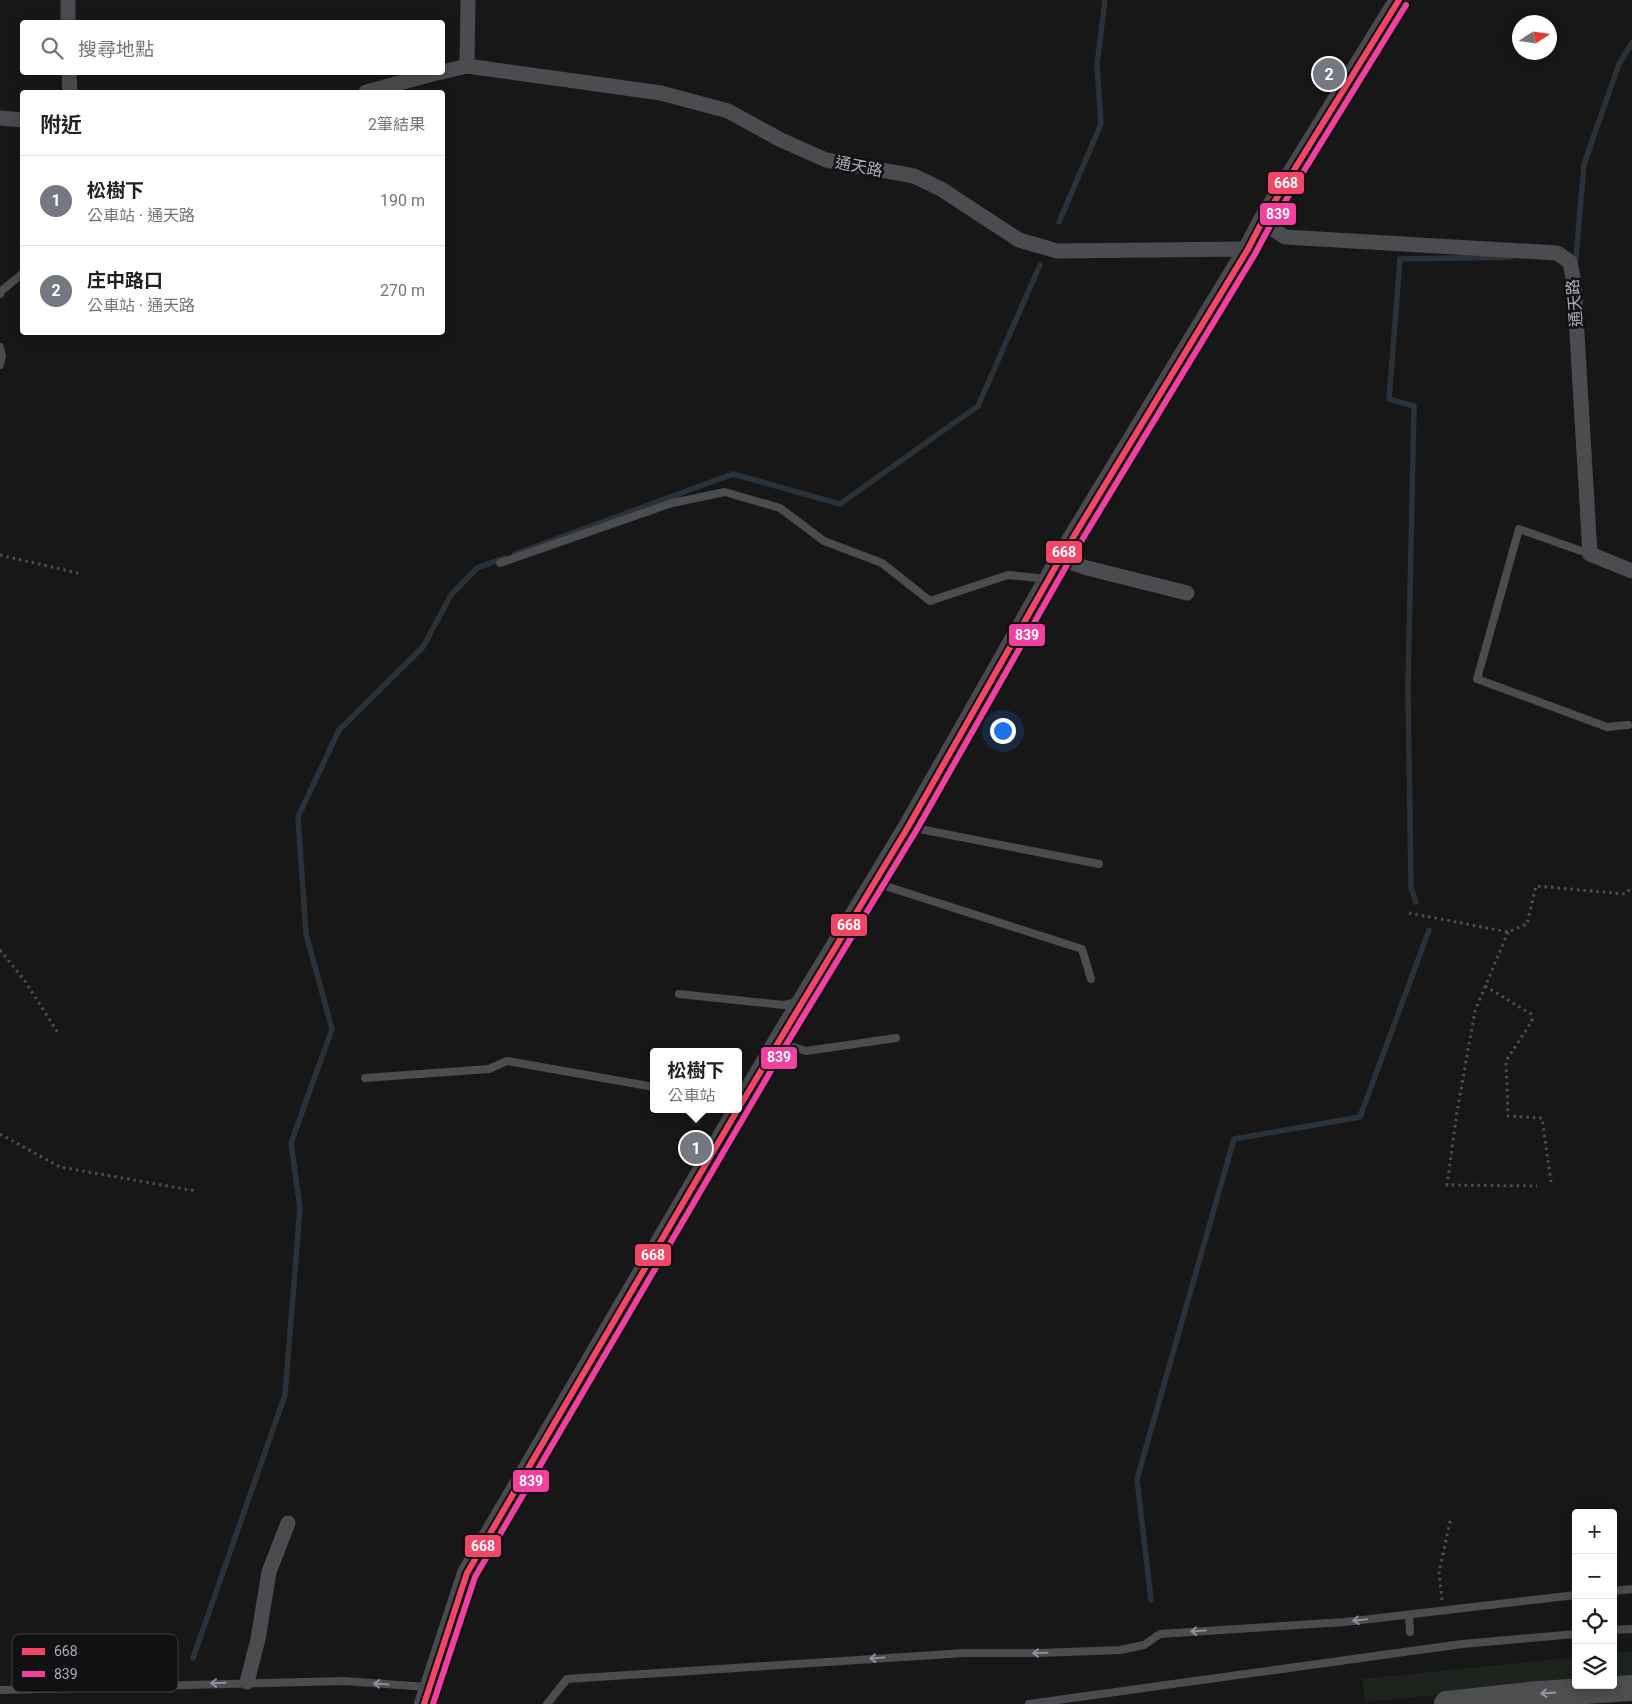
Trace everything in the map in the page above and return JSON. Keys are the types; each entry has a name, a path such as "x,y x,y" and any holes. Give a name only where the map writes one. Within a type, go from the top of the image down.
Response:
{"highway":[{"path":"1447,1704 1539,1694 1632,1688"}],"street":[{"path":"68,0 68,20"},
{"path":"467,66 468,0"},
{"path":"742,1101 908,826 1060,559 1248,249 1262,222 1399,0"},
{"name":"通天路","path":"445,71 467,66 661,93 728,111 781,140 826,160 914,176 941,190 1019,240 1058,251 1248,249"},
{"path":"69,75 70,90"},
{"name":"通天路","path":"374,90 430,75"},
{"path":"0,118 20,120"},
{"name":"通天路","path":"1262,222 1285,237 1557,254 1570,262 1574,284 1590,554"},
{"path":"1590,554 1632,571"},
{"path":"1060,559 1088,568 1188,593"},
{"path":"427,1696 467,1572 735,1113"},
{"path":"248,1682 258,1639 269,1572 288,1522"}],"lane":[{"path":"0,294 20,276"},
{"path":"0,347 2,356 0,365"},
{"path":"500,563 672,503 725,492 780,508 824,541 882,563 930,601 1008,575 1048,580"},
{"path":"1590,554 1519,529 1477,679 1607,727 1628,725"},
{"path":"908,826 1099,864"},
{"path":"874,882 1082,949 1091,979"},
{"path":"680,994 784,1005 801,1002"},
{"path":"778,1041 806,1051 896,1038"},
{"path":"365,1078 489,1069 507,1061 650,1086"},
{"path":"1617,1591 1632,1589"},
{"path":"548,1704 567,1678 965,1653 1120,1650 1144,1645 1160,1634 1344,1622 1572,1595"},
{"path":"1409,1615 1410,1632"},
{"path":"1617,1630 1632,1629"},
{"path":"1029,1704 1462,1644 1572,1634"},
{"path":"178,1684 344,1681 427,1696"}],"path":[{"path":"0,555 82,574"},
{"path":"1409,913 1508,932 1527,924 1536,886 1625,894 1632,887"},
{"path":"1508,932 1475,1011 1457,1112 1447,1185 1537,1186"},
{"path":"0,950 25,981 58,1033"},
{"path":"1485,986 1530,1014 1532,1021 1506,1061 1508,1116 1542,1118 1551,1182"},
{"path":"0,1134 60,1167 196,1191"},
{"path":"1443,1610 1439,1572 1451,1517"}],"shaded area":[{"path":"1632,1651 1632,1675 1617,1677 1617,1653"},
{"path":"1572,1657 1572,1681 1365,1702 1363,1679"}],"waterway":[{"path":"1059,222 1101,124 1097,65 1105,0"},
{"path":"1576,257 1584,164 1619,64 1632,43"},
{"path":"1416,902 1411,888 1408,687 1414,406 1389,399 1400,259 1511,257"},
{"path":"515,554 733,474 840,504 978,406 1040,265"},
{"path":"193,1658 285,1395 300,1208 291,1143 332,1029 306,934 298,817 339,730 423,647 451,595 477,568 504,558"},
{"path":"1151,1600 1137,1479 1234,1139 1360,1117 1429,930"}],"transit line":[{"name":"668","path":"742,1102 908,827 1060,559 1248,249 1262,222 1399,0"},
{"name":"839","path":"433,1704 475,1577 786,1045 916,831 1068,563 1255,254 1270,226 1406,5"},
{"name":"668","path":"424,1704 467,1573 736,1113"}],"place":[{"name":"庄中路口","path":"1329,74"},
{"name":"松樹下","path":"696,1148"}]}
